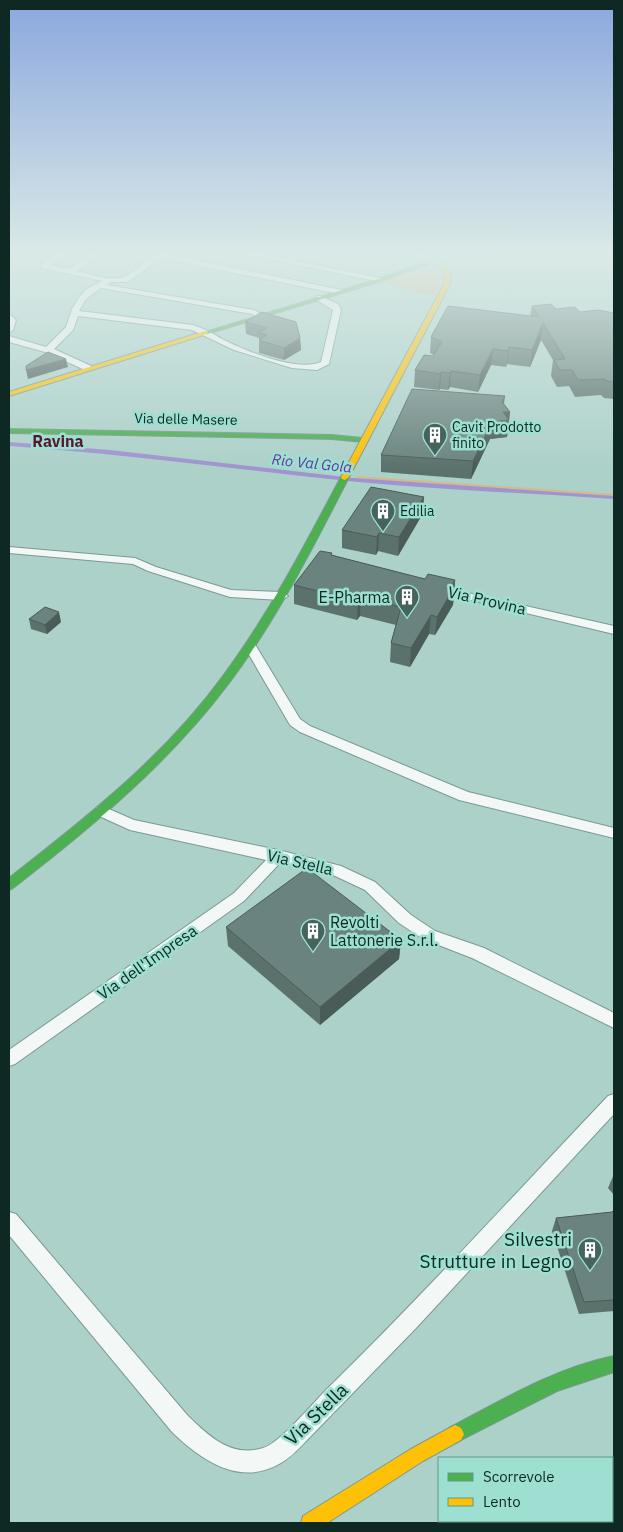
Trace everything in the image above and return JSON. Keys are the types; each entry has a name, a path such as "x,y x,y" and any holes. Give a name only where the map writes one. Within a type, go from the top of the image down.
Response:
{"street":[{"path":"48,350 68,331 70,325"},
{"path":"176,325 206,332 227,345 288,366 322,366 325,364 334,325"},
{"path":"9,394 228,325"},
{"path":"9,885 102,811 156,760 212,699 250,646 282,596 425,325"},
{"path":"9,339 48,350 88,368"},
{"name":"Via delle Masere","path":"9,431 332,437 363,440"},
{"path":"9,550 136,561 152,569 230,593 282,596"},
{"path":"301,558 317,562"},
{"name":"Via Provina","path":"421,585 614,630"},
{"path":"250,646 295,722 305,729 464,796 614,833"},
{"name":"Via Stella","path":"102,811 130,824 336,870 370,886 406,919 429,935 478,953 614,1022"},
{"name":"Via dell'Impresa","path":"9,1059 239,897 278,856"},
{"name":"Via Stella","path":"9,1220 180,1424 207,1450 232,1461 268,1459 300,1433 393,1338 614,1102"},
{"path":"310,1523 417,1454 532,1393 592,1369 614,1364"}],"shaded area":[{"path":"9,442 110,450 353,478 614,496 614,499 358,482 53,449 9,446"},
{"path":"356,476 614,494 614,496 491,489 356,478"}],"building":[{"path":"258,325 297,325 300,338 284,348 259,340 267,335 259,333 267,328"},
{"path":"437,325 542,325 532,350 509,347 508,351 493,349 480,375 451,371 450,373 441,372 440,374 415,370 424,355 433,356 442,342 431,337"},
{"path":"545,325 614,325 614,382 604,379 578,380 572,370 560,370 554,360 565,359"},
{"path":"48,352 66,359 26,370 26,366"},
{"name":"Cavit Prodotto finito","path":"412,389 505,396 502,402 510,412 503,412 509,420 492,422 473,461 381,455"},
{"path":"371,487 424,497 399,537 379,533 377,537 342,530"},
{"path":"320,551 425,579 428,574 455,580 452,586 455,586 437,617 431,615 411,648 391,643 401,607 361,597 358,601 294,585"},
{"path":"45,607 59,612 45,625 29,619"},
{"name":"Revolti Lattonerie S.r.l.","path":"307,868 401,940 320,1007 226,927"},
{"name":"Silvestri Strutture in Legno","path":"614,1210 614,1300 584,1302 556,1218 612,1212"}],"traffic: fast":[{"path":"205,333 230,325"},
{"path":"9,431 332,437 363,440"},
{"path":"9,885 125,790 203,709 243,656 275,606 345,477"},
{"path":"455,1434 513,1403 552,1385 614,1364"}],"traffic: slow":[{"path":"345,477 425,325"},
{"path":"9,394 205,333"},
{"path":"310,1523 417,1455 455,1434"}],"place":[{"name":"Cavit Prodotto finito","path":"435,456"},
{"name":"Edilia","path":"383,532"},
{"name":"E-Pharma","path":"407,618"},
{"name":"Revolti Lattonerie S.r.l.","path":"313,952"},
{"name":"Silvestri Strutture in Legno","path":"590,1271"}],"district":[{"name":"Ravina","path":"58,441"}],"water label":[{"name":"Rio Val Gola","path":"312,463"}]}
